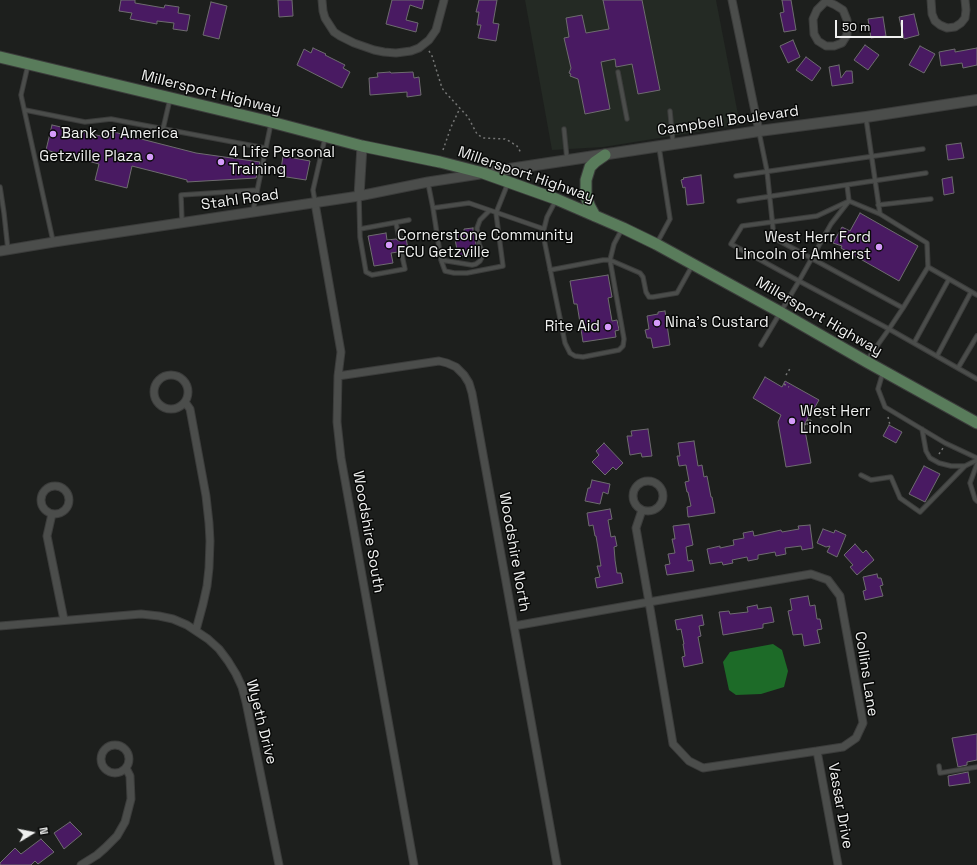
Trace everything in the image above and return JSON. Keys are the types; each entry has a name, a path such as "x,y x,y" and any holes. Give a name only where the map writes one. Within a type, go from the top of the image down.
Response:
{"main road":[{"name":"Millersport Highway","path":"0,57 271,122 362,146 440,162 483,173 556,199 656,244 780,312 866,362 977,422"},
{"name":"Campbell Boulevard","path":"483,173 758,131 866,117 977,100"},
{"path":"595,216 586,197 586,180 590,167 604,154"}],"street":[{"path":"322,0 325,18 334,32 354,44 374,50 396,53 411,51 425,44 436,30 444,0"},
{"path":"732,0 758,131"},
{"path":"931,0 932,14 935,21 947,28 955,27 965,18 965,0"},
{"path":"826,1 843,10 847,20 847,35 842,43 834,46 826,46 818,41 814,34 815,15 817,10 826,1"},
{"path":"359,196 362,146"},
{"name":"Stahl Road","path":"4,250 359,196 483,173"},
{"name":"Woodshire South","path":"315,203 341,352 338,376 337,422 342,458 414,865"},
{"name":"Woodshire North","path":"338,376 439,361 456,367 469,383 557,865"},
{"path":"170,375 180,378 187,386 188,391 185,402 181,406 171,409 160,405 155,395 156,384 164,377 170,375"},
{"path":"185,402 190,409 206,496 210,541 207,586 196,630"},
{"path":"642,482 652,482 659,487 662,492 662,501 656,509 647,511 642,510 638,508 633,499 634,489 642,482"},
{"path":"642,510 636,528 649,602"},
{"path":"52,514 47,536 64,620"},
{"name":"Collins Lane","path":"514,626 649,602 811,574 828,580 840,596 863,723 856,738 843,747 703,768 689,761 674,744 649,602"},
{"name":"Wyeth Drive","path":"0,626 141,614 159,616 187,625 214,644 228,661 242,688 279,865"},
{"path":"81,865 94,858 117,836 128,815 132,799 130,776 126,768 129,754 123,746 113,744 104,748 101,761 102,766 105,769 109,772 118,773 126,768"},
{"name":"Vassar Drive","path":"817,752 838,865"}],"lane":[{"path":"28,64 21,95 54,242"},
{"path":"618,72 626,119"},
{"path":"163,129 171,98"},
{"path":"25,110 86,122 111,119 265,148"},
{"path":"670,111 674,144"},
{"path":"866,117 880,214"},
{"path":"252,212 271,122"},
{"path":"564,129 567,160"},
{"path":"758,131 770,197 774,238 903,308"},
{"path":"315,203 313,190 325,137"},
{"path":"656,244 670,219 659,146"},
{"path":"736,176 923,149"},
{"path":"739,201 926,173"},
{"path":"428,182 444,271 467,273 503,266 496,213 508,182"},
{"path":"761,345 831,224 849,201 847,185"},
{"path":"0,187 4,250"},
{"path":"182,223 181,195 257,190"},
{"path":"359,196 360,237 366,272 372,274 405,269 401,251"},
{"path":"556,199 547,217 543,234 564,343 570,353 575,356 583,357 619,350 623,346 624,339 610,260 614,244 623,228"},
{"path":"878,205 931,199"},
{"path":"866,362 889,329 903,308 928,267 927,243 880,214 849,201 817,216 742,226 731,244 889,329 977,379"},
{"path":"433,208 469,203 544,229"},
{"path":"441,260 472,265 480,261 482,251 479,244 477,228 480,220 489,211"},
{"path":"360,229 409,220"},
{"path":"396,222 399,238"},
{"path":"550,270 610,260 640,273 643,277 646,292 649,298 677,293 693,264"},
{"path":"928,267 977,295"},
{"path":"914,343 949,280"},
{"path":"937,356 971,292"},
{"path":"958,368 977,336"},
{"path":"883,371 878,389 885,407 977,459"},
{"path":"922,429 926,451 930,458 951,466 965,466"},
{"path":"861,475 871,480 891,477 900,498 920,512 965,466 977,459"},
{"path":"977,464 970,483 977,501"},
{"path":"939,766 940,773 977,767"}],"path":[{"path":"425,44 432,56 442,88 468,117 477,134 483,138 509,140 517,146 521,153"},
{"path":"443,150 451,127 460,108"},
{"path":"786,375 791,367"},
{"path":"784,384 789,387"},
{"path":"815,415 822,418"},
{"path":"807,420 805,425 806,426 810,420 811,421 808,427 815,430"}],"shaded area":[{"path":"525,0 716,0 740,125 603,147 552,150"},
{"path":"773,644 782,650 788,671 784,687 761,694 736,695 729,690 723,662 730,652"}],"building":[{"path":"121,0 135,0 135,3 164,8 165,5 179,7 178,13 190,15 187,31 173,29 174,23 157,21 157,24 130,19 132,13 119,11"},
{"path":"278,0 292,0 293,16 279,17"},
{"path":"392,0 424,0 422,9 410,5 406,20 418,23 416,32 386,24"},
{"path":"479,0 497,0 493,23 499,24 496,41 478,38 481,25 477,25 479,12 476,12"},
{"path":"603,0 642,0 660,90 638,94 632,64 616,67 615,59 601,62 610,109 585,114 578,79 570,76 571,74 569,73 571,68 564,38 569,37 566,18 582,15 586,33 609,29"},
{"path":"782,0 791,0 796,30 784,32 780,13 784,12"},
{"path":"211,2 227,6 219,39 203,35"},
{"path":"914,14 919,35 904,39 899,17"},
{"path":"883,17 886,36 871,38 868,19"},
{"path":"793,40 800,57 788,63 780,46"},
{"path":"865,45 879,55 868,70 854,60"},
{"path":"920,46 935,54 924,73 909,65"},
{"path":"313,48 345,65 343,68 350,72 342,88 297,65 304,49 311,53"},
{"path":"977,48 977,65 963,68 962,63 941,66 939,52 955,49 955,52"},
{"path":"806,57 821,68 812,81 796,70"},
{"path":"839,65 841,78 846,71 852,71 853,83 832,86 829,67"},
{"path":"413,72 414,78 419,77 421,95 407,97 407,92 370,95 369,78 378,77 377,73"},
{"name":"Getzville Plaza","path":"52,125 105,137 106,130 196,153 260,162 256,178 187,182 187,180 132,166 127,188 95,180 99,164 46,150"},
{"path":"961,143 964,158 948,160 946,145"},
{"path":"283,156 310,161 306,180 280,176"},
{"path":"701,175 704,203 687,205 685,187 683,188 681,180 684,179 683,178"},
{"path":"952,177 954,193 944,195 942,179"},
{"name":"West Herr Ford Lincoln of Amherst","path":"860,213 918,246 899,281 841,248 842,246 833,243 842,227 850,231"},
{"path":"473,228 478,253 458,256 454,233 464,232 464,229"},
{"name":"Cornerstone Community FCU Getzville","path":"386,233 387,240 396,239 399,241 402,237 406,237 408,250 400,248 398,252 391,253 393,263 374,266 368,236"},
{"name":"Rite Aid","path":"608,275 612,297 608,298 612,321 617,320 619,330 615,331 616,337 583,342 577,304 574,304 570,281"},
{"name":"Nina's Custard","path":"665,311 670,345 653,348 651,338 647,338 645,330 649,329 647,316"},
{"name":"West Herr Lincoln","path":"765,377 782,387 785,381 819,400 804,425 811,463 786,467 778,422 781,415 753,398"},
{"path":"889,425 902,432 896,443 883,436"},
{"path":"648,429 652,456 642,457 641,453 630,455 627,436 632,436 631,431"},
{"path":"694,441 698,466 702,465 704,477 707,476 715,513 688,517 687,507 691,506 685,482 689,481 686,465 679,466 677,456 680,456 678,443"},
{"path":"604,443 623,463 616,470 613,467 605,475 592,462 599,455 596,451"},
{"path":"924,466 940,474 925,502 909,494"},
{"path":"592,480 610,484 608,494 603,492 600,504 585,501 588,488 590,488"},
{"path":"610,509 612,519 608,520 611,537 615,536 617,546 614,547 617,573 621,573 623,583 597,588 595,578 600,577 597,566 601,566 596,536 593,525 589,526 587,513"},
{"path":"689,524 693,545 686,547 688,561 692,560 694,571 667,575 665,565 670,564 668,554 675,553 672,539 675,539 673,526"},
{"path":"810,525 813,548 802,550 801,546 785,548 786,554 776,556 775,552 758,555 758,559 748,561 747,557 732,560 733,563 723,565 722,562 710,564 707,549 734,545 733,540 744,538 743,533 753,531 754,536 781,530 782,532 799,529 798,526"},
{"path":"823,529 834,533 835,530 846,535 837,557 827,552 830,546 826,547 817,543"},
{"path":"855,544 863,553 866,550 874,560 857,575 850,567 853,565 844,555"},
{"path":"877,574 878,578 881,578 883,585 880,586 883,596 865,600 863,591 866,590 863,577"},
{"path":"808,596 810,606 815,605 817,619 820,619 822,629 817,630 820,643 804,646 802,634 793,635 788,611 792,610 790,599"},
{"path":"757,605 758,609 771,607 774,622 763,624 763,628 723,635 719,612 729,611 730,614 748,612 747,607"},
{"path":"702,615 704,625 699,626 701,636 698,637 703,663 684,667 682,657 685,656 684,644 681,629 677,630 675,620"},
{"path":"977,734 977,760 967,762 967,765 958,767 952,738"},
{"path":"968,772 970,783 949,786 948,776"},
{"path":"70,822 82,834 64,849 54,833"},
{"path":"41,839 54,852 38,864 35,861 31,865 0,865 0,863 15,848 21,854"}],"place":[{"name":"Bank of America","path":"53,134"},
{"name":"Getzville Plaza","path":"150,157"},
{"name":"4 Life Personal Training","path":"221,162"},
{"name":"Cornerstone Community FCU Getzville","path":"389,245"},
{"name":"West Herr Ford Lincoln of Amherst","path":"879,247"},
{"name":"Nina's Custard","path":"657,323"},
{"name":"Rite Aid","path":"608,327"},
{"name":"West Herr Lincoln","path":"792,421"}]}
